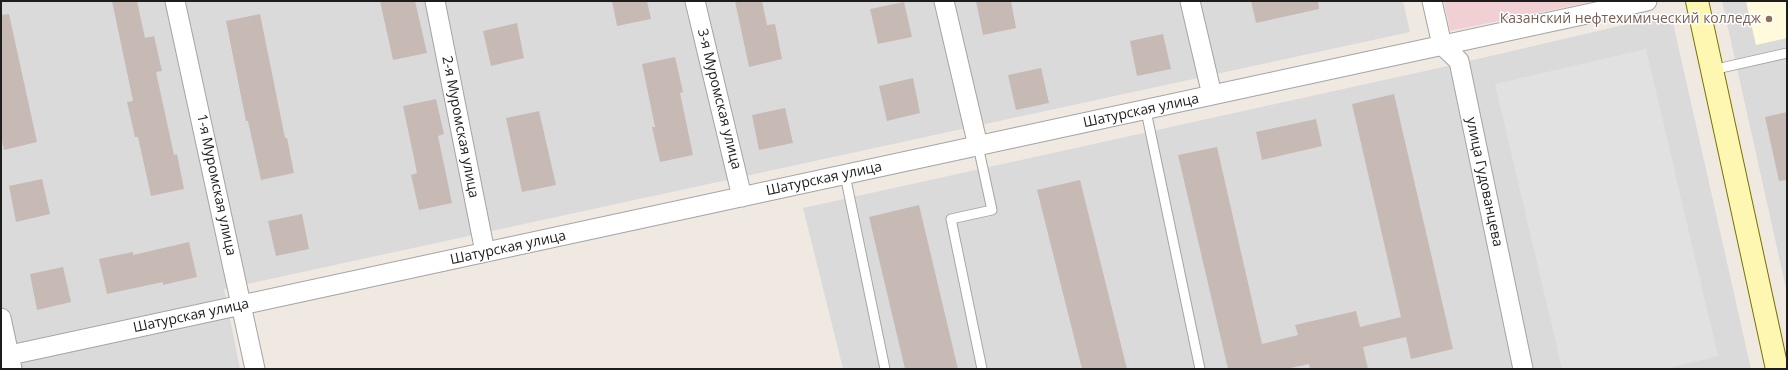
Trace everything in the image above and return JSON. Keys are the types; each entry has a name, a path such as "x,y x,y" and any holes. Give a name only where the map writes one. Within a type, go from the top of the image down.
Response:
{"street":[{"name":"1-я Муромская улица","path":"175,1 255,369"},
{"name":"2-я Муромская улица","path":"435,1 485,252"},
{"name":"3-я Муромская улица","path":"695,1 742,197"},
{"path":"944,1 978,146"},
{"path":"1190,1 1212,95"},
{"path":"1432,1 1442,45"},
{"name":"Шатурская улица","path":"8,361 242,305 1146,111 1212,95 1647,1"},
{"path":"1697,1 1777,369"},
{"name":"улица Гудованцева","path":"1442,45 1459,61 1523,369"},
{"path":"1,318 8,361"}],"lane":[{"path":"1712,70 1787,53"},
{"path":"1146,111 1200,369"},
{"path":"978,146 992,210 951,219 982,369"},
{"path":"845,175 886,369"}],"shaded area":[{"path":"1,1 1403,1 1410,32 224,289 240,369 1,369"},
{"path":"1444,1 1595,1 1450,31"},
{"path":"1722,1 1787,1 1787,293"},
{"name":"Казанский нефтехимический колледж","path":"1746,1 1787,1 1787,38 1756,45"},
{"path":"1671,14 1751,369 843,369 803,208 1443,67"},
{"path":"1646,49 1718,356 1665,369 1562,369 1495,84"}],"building":[{"path":"112,1 137,1 145,38 154,36 162,71 156,72 174,155 177,154 184,189 151,196 138,137 135,137 127,102 133,101"},
{"path":"380,1 415,1 427,53 393,60"},
{"path":"612,1 647,1 651,19 617,26"},
{"path":"735,1 762,1 767,25 775,24 782,59 749,67"},
{"path":"976,1 1011,1 1016,28 983,35"},
{"path":"1251,1 1318,1 1319,9 1256,23"},
{"path":"904,2 912,37 878,44 870,9"},
{"path":"9,14 37,142 4,150 1,136 1,15"},
{"path":"260,14 285,138 287,138 294,173 261,180 248,121 246,121 226,21"},
{"path":"517,23 524,58 491,66 483,31"},
{"path":"1163,34 1171,69 1137,76 1130,41"},
{"path":"675,57 683,92 680,93 693,155 660,162 652,127 655,127 642,64"},
{"path":"1041,68 1049,103 1016,110 1008,75"},
{"path":"913,78 920,113 887,121 879,86"},
{"path":"1394,94 1453,349 1411,359 1406,337 1363,347 1368,369 1310,369 1309,364 1286,369 1228,369 1178,155 1217,147 1262,344 1298,335 1295,325 1356,311 1360,327 1401,317 1352,104"},
{"path":"436,99 444,134 438,136 452,203 419,210 411,175 417,173 403,106"},
{"path":"785,108 793,143 759,150 752,115"},
{"path":"539,111 556,185 522,192 506,118"},
{"path":"1787,112 1787,180 1779,181 1765,117"},
{"path":"1316,119 1322,146 1262,160 1256,132"},
{"path":"42,179 50,214 16,222 9,186"},
{"path":"1080,180 1127,369 1082,369 1037,190"},
{"path":"919,205 958,369 905,369 869,217"},
{"path":"302,214 309,249 276,256 268,221"},
{"path":"189,242 197,277 163,285 163,282 107,294 99,259 133,252 133,255"},
{"path":"63,267 71,302 37,310 30,274"}],"place":[{"name":"Казанский нефтехимический колледж","path":"1769,19"}]}
